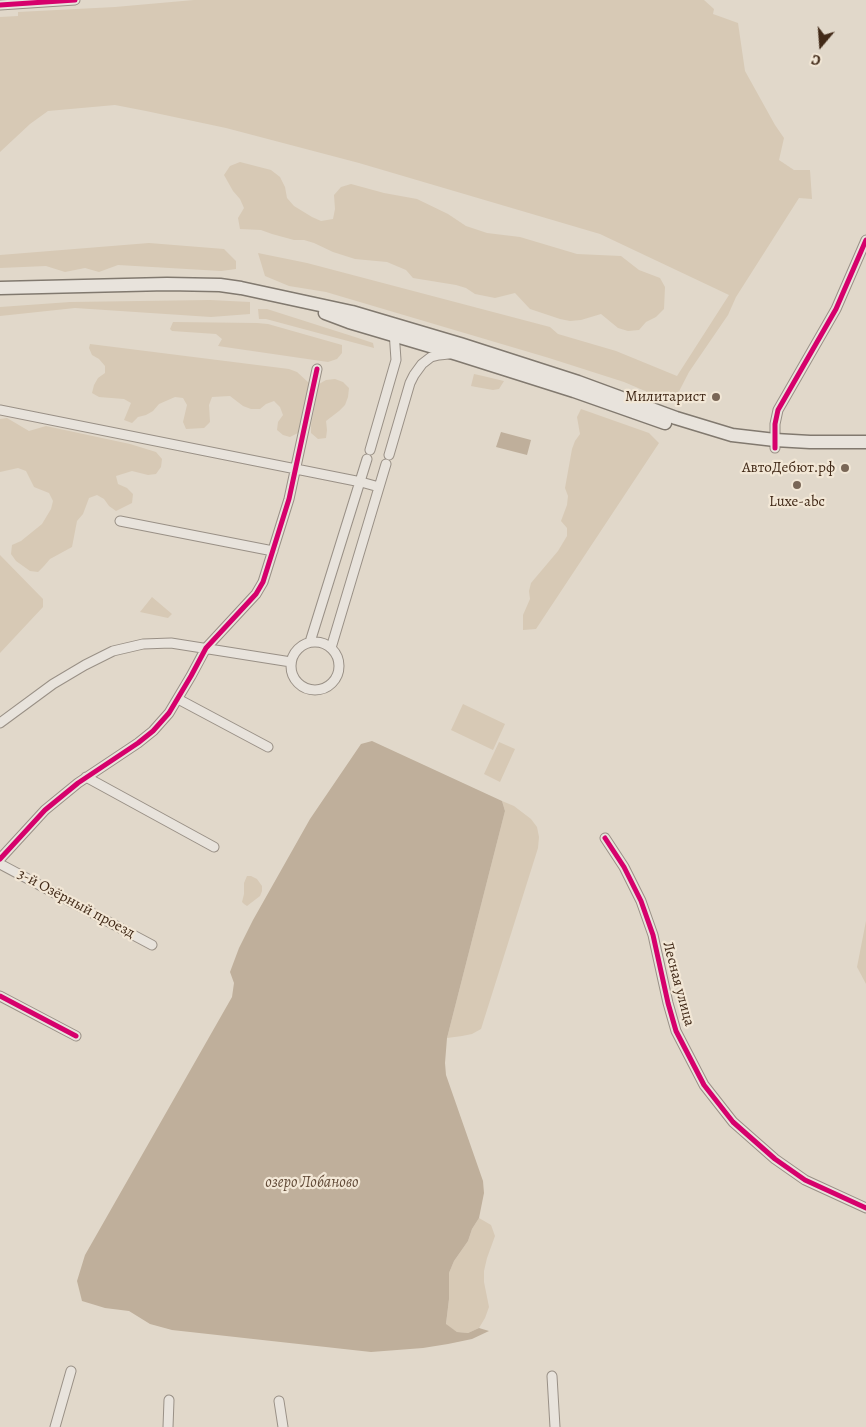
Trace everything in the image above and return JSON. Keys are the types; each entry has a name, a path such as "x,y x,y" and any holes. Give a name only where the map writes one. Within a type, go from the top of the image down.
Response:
{"main road":[{"path":"0,288 198,284 241,288 293,300 349,322 460,344 578,382 676,418 732,435 809,450 866,450"},
{"path":"394,330 457,354 682,428 731,442 752,446 810,442 866,442"}],"street":[{"path":"0,5 75,0"},
{"path":"775,444 775,424 778,410 836,309 866,240"},
{"path":"370,450 396,360 394,330"},
{"path":"331,648 410,382 422,364 431,357 457,354"},
{"path":"0,859 45,810 86,777 153,731 169,713 178,699 206,648 256,594 263,582 289,499 316,369"},
{"path":"0,410 379,487"},
{"path":"310,642 367,459"},
{"path":"120,521 273,551"},
{"path":"310,642 321,643 331,648 338,661 338,671 334,681 319,690 307,689 297,683 291,673 291,662 295,651 310,642"},
{"path":"0,723 53,684 113,651 143,644 171,643 291,662"},
{"path":"178,699 268,747"},
{"path":"86,777 214,847"},
{"name":"Лесная улица","path":"605,838 624,867 641,901 653,935 676,1031 704,1085 733,1122 775,1159 805,1180 866,1208"},
{"name":"3-й Озёрный проезд","path":"0,864 152,945"},
{"path":"0,996 76,1036"},
{"path":"55,1427 71,1371"},
{"path":"552,1376 555,1427"},
{"path":"168,1427 169,1400"},
{"path":"279,1401 283,1427"}],"shaded area":[{"path":"194,0 704,0 714,9 713,14 738,23 745,71 784,138 779,160 794,170 810,170 812,199 799,198 736,297 728,315 689,372 673,403 624,382 549,358 326,292 289,286 265,276 258,253 307,263 550,327 558,334 616,351 677,376 729,295 600,234 359,163 226,128 115,105 48,111 30,124 0,152 0,17 18,16 18,12 115,7"},
{"path":"240,162 271,170 280,177 285,187 287,198 294,206 321,221 333,219 335,209 334,195 341,187 351,184 417,199 448,214 466,226 487,233 520,237 577,254 621,256 639,270 660,278 665,287 664,309 656,317 646,322 639,330 628,331 618,328 601,314 570,321 530,309 515,293 495,298 475,294 466,288 456,285 413,278 406,270 387,262 355,259 304,240 294,240 261,230 240,229 238,218 244,208 224,175 230,166"},
{"path":"149,243 224,249 236,261 236,269 221,271 118,265 99,272 85,268 65,272 46,266 0,268 0,255"},
{"path":"210,300 250,302 250,314 211,317 75,308 0,316 0,307 70,302"},
{"path":"258,309 267,309 373,343 374,348 266,319 259,319"},
{"path":"173,322 268,324 342,345 342,353 337,359 328,362 218,346 222,339 216,334 172,331 170,329"},
{"path":"90,344 289,369 297,372 309,383 298,433 290,437 283,435 277,430 278,422 283,415 280,407 274,401 260,409 251,409 243,406 230,396 212,397 209,405 210,422 204,428 186,429 183,422 187,405 183,398 175,397 159,404 153,411 138,417 132,423 124,420 131,403 124,399 99,397 92,393 98,378 105,373 105,366 92,355 89,348"},
{"path":"474,374 504,381 499,389 493,390 471,386"},
{"path":"335,379 343,382 349,388 348,397 345,405 326,421 326,438 318,439 311,433 311,425 319,384 326,380"},
{"path":"581,409 649,433 659,443 536,629 523,630 523,615 530,599 531,583 558,551 567,536 567,528 561,521 567,505 568,496 565,488 572,449 580,434 577,417"},
{"path":"7,418 29,431 46,426 130,444 156,452 162,459 161,467 156,474 148,475 132,471 116,476 118,484 127,488 133,494 132,503 116,511 97,495 89,498 83,514 77,521 72,547 50,559 38,572 30,571 16,561 11,554 12,545 21,541 42,524 51,509 53,501 49,493 34,487 26,471 18,468 0,472 0,419"},
{"path":"0,555 43,599 43,607 0,653"},
{"path":"152,597 172,614 168,618 140,612"},
{"path":"463,704 505,724 493,750 451,730"},
{"path":"499,742 515,749 500,782 484,774"},
{"path":"502,801 514,806 531,819 537,827 539,837 538,848 481,1029 472,1034 447,1038 505,811"},
{"path":"247,876 257,879 262,886 262,891 260,896 247,906 242,902 244,883"},
{"path":"866,921 866,984 857,967"},
{"path":"479,1218 491,1225 495,1236 484,1271 484,1282 489,1307 479,1328 468,1333 457,1332 446,1325 449,1273"}],"water":[{"path":"501,432 531,440 527,455 496,447"},
{"name":"озеро Лобаново","path":"372,741 502,801 505,811 447,1038 445,1063 446,1075 483,1181 484,1193 479,1218 449,1273 449,1299 446,1324 457,1332 468,1333 479,1328 489,1331 472,1339 448,1344 371,1352 172,1330 150,1324 129,1311 105,1308 82,1301 77,1281 85,1255 232,997 234,983 230,972 253,920 310,819 361,744"}],"cycle path":[{"path":"0,5 75,0"},
{"path":"775,448 775,424 778,410 836,309 866,240"},
{"path":"0,859 45,810 78,783 153,731 169,713 206,648 256,594 263,582 289,499 317,369"},
{"path":"605,838 624,867 641,901 653,935 676,1031 704,1085 733,1122 775,1159 805,1180 866,1208"},
{"path":"0,996 76,1036"}],"place":[{"name":"Милитарист","path":"716,397"},
{"name":"АвтоДебют.рф","path":"845,468"},
{"name":"Luxe-abc","path":"797,485"}]}
